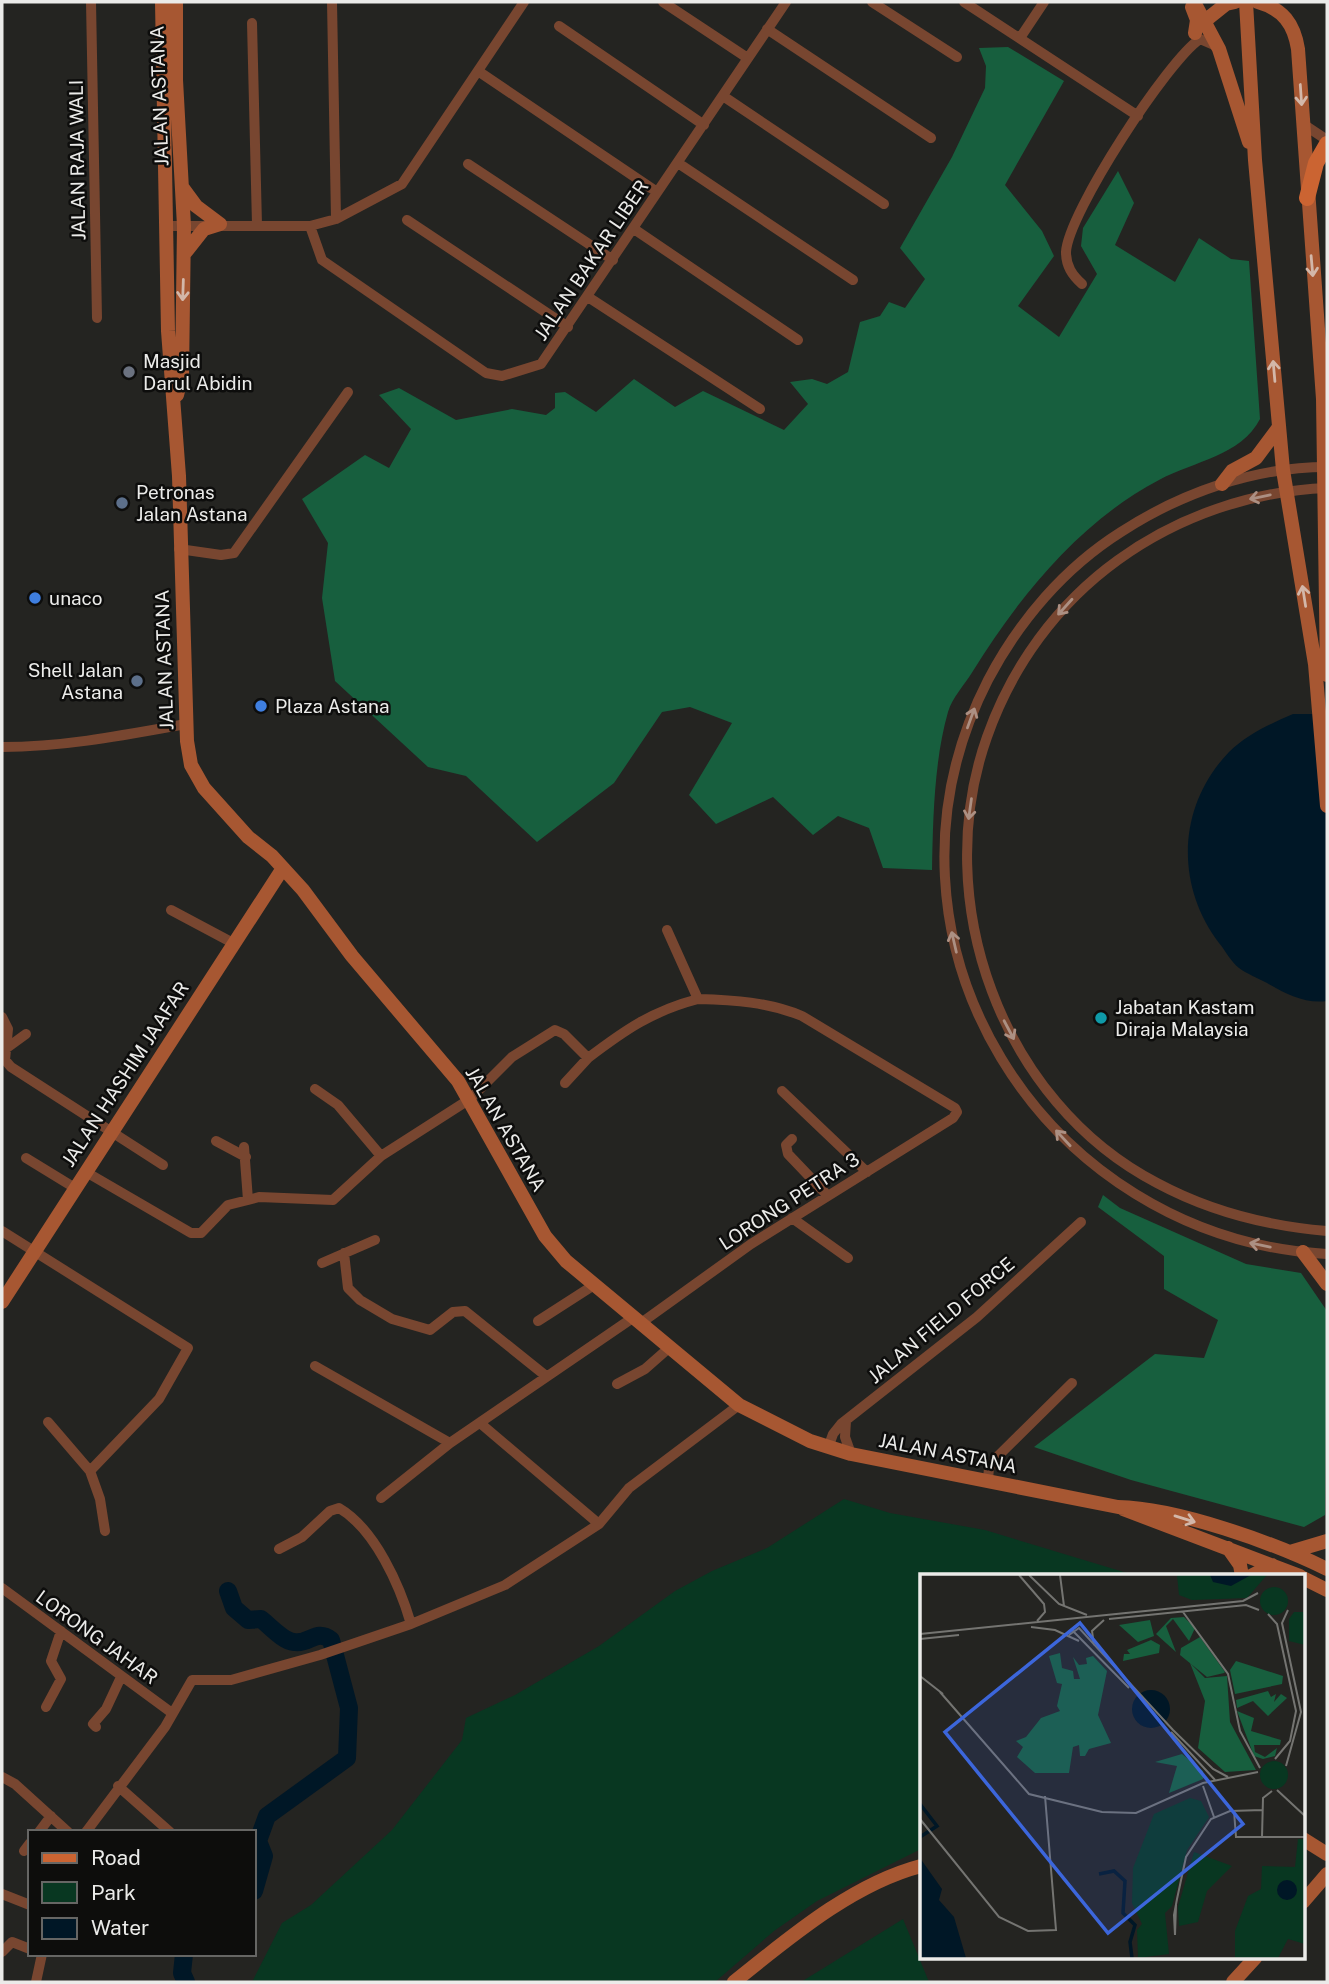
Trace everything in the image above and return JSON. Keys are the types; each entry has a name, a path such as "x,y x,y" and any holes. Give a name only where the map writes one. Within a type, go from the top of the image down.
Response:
{"main road":[{"name":"JALAN ASTANA","path":"162,2 168,331 175,398 186,724 191,765 196,778 264,853 272,856 281,870 303,890 308,901 444,1063 470,1099 545,1236 594,1285 739,1405 828,1448 1118,1507 1294,1574"},
{"name":"JALAN ASTANA","path":"175,398 182,375 184,253 176,2"},
{"path":"1193,2 1206,20 1219,49 1255,160"},
{"path":"1193,2 1195,33"},
{"path":"1206,20 1226,4 1235,2"},
{"path":"1246,2 1255,160 1283,470 1323,666"},
{"path":"1258,2 1279,12 1295,27 1325,401 1323,666 1327,806"},
{"path":"1307,198 1316,163 1327,142"},
{"path":"181,186 196,206 220,224"},
{"path":"184,253 204,229 220,224"},
{"path":"1222,484 1232,471 1256,458 1279,427"},
{"name":"JALAN HASHIM JAAFAR","path":"2,1302 281,870"},
{"path":"1303,1252 1327,1284"},
{"name":"JALAN ASTANA","path":"1118,1507 1147,1508 1290,1552 1327,1569"},
{"path":"1290,1552 1327,1541"},
{"path":"1228,1548 1240,1565 1242,1574"},
{"path":"1254,1574 1272,1564"},
{"name":"JALAN ASTANA","path":"1304,1578 1327,1590"},
{"path":"1304,1840 1327,1854"},
{"path":"734,1982 832,1910 906,1870 920,1866"},
{"path":"1304,1901 1327,1874"},
{"path":"1233,1982 1253,1960"}],"street":[{"name":"JALAN RAJA WALI","path":"91,2 97,318"},
{"path":"332,2 336,219"},
{"path":"167,226 310,226 336,219 402,184 524,2"},
{"path":"663,2 746,57"},
{"name":"JALAN BAKAR LIBER","path":"310,226 322,260 486,373 502,376 541,364 704,125 746,57 786,2"},
{"path":"872,2 957,57"},
{"path":"964,2 1138,116"},
{"path":"1020,38 1044,2"},
{"path":"1082,284 1068,266 1066,255 1070,231 1087,196 1138,116 1206,20"},
{"path":"252,23 257,225"},
{"path":"559,26 704,125"},
{"path":"767,29 931,138"},
{"path":"1172,68 1200,39 1210,41 1219,49"},
{"path":"478,71 657,192"},
{"path":"723,96 884,204"},
{"path":"1303,124 1327,142"},
{"path":"678,163 853,280"},
{"path":"468,164 613,260"},
{"path":"407,220 568,327"},
{"path":"634,229 798,340"},
{"path":"588,297 760,409"},
{"path":"179,549 221,555 234,553 348,393"},
{"path":"1325,467 1283,470 1222,484 1142,518 1106,541 1062,579 1029,616 1000,657 977,702 960,749 946,834 948,904 961,971 973,1004 998,1056 1030,1103 1069,1145 1113,1182 1185,1222 1223,1236 1303,1252 1327,1254"},
{"path":"1326,488 1287,491 1212,510 1142,543 1100,573 1049,625 1009,686 981,753 968,825 967,878 980,958 1003,1019 1036,1075 1078,1124 1102,1146 1147,1177 1217,1211 1282,1227 1327,1231"},
{"path":"2,747 32,747 112,737 186,724"},
{"path":"171,910 233,943"},
{"path":"565,1083 588,1058 631,1025 669,1007 698,999 667,930"},
{"name":"LORONG PETRA 3","path":"381,1498 450,1443 546,1376 953,1118 957,1112 955,1108 802,1016 779,1007 732,1000 698,999"},
{"path":"2,1017 8,1029 5,1060 11,1067 163,1165"},
{"path":"86,1172 191,1233 201,1233 228,1205 259,1197 333,1200 381,1156 470,1099 512,1057 555,1030 564,1034 588,1058"},
{"path":"4,1051 26,1034"},
{"path":"315,1089 338,1105 381,1156"},
{"path":"782,1091 867,1172"},
{"path":"792,1139 786,1145 788,1154 828,1196"},
{"path":"216,1141 245,1152 248,1200"},
{"path":"26,1158 75,1188"},
{"path":"792,1218 848,1258"},
{"name":"JALAN FIELD FORCE","path":"828,1448 833,1434 846,1421 977,1317 1081,1222"},
{"path":"2,1231 33,1253 188,1348 159,1399 121,1442 90,1471"},
{"path":"322,1263 375,1240"},
{"path":"344,1253 348,1289 371,1307 392,1319 430,1330 453,1312 465,1311 546,1376"},
{"path":"538,1321 594,1285"},
{"path":"617,1384 645,1369 670,1347"},
{"path":"315,1366 450,1443"},
{"path":"988,1479 989,1468 996,1458 1072,1383"},
{"path":"87,1830 165,1727 192,1680 231,1680 320,1655 411,1624 505,1584 599,1524 629,1488 739,1405"},
{"path":"846,1421 845,1437 851,1454"},
{"path":"48,1422 90,1471 100,1499 105,1531"},
{"path":"480,1423 599,1524"},
{"path":"279,1549 302,1537 330,1511 339,1508 349,1514 385,1560 403,1596 411,1624"},
{"name":"LORONG JAHAR","path":"2,1588 172,1713"},
{"path":"46,1707 61,1679 51,1661 61,1631"},
{"path":"96,1727 93,1724 106,1709 121,1677"},
{"path":"2,1777 15,1784 66,1830"},
{"path":"118,1786 168,1830"},
{"path":"40,1830 51,1816"},
{"path":"2,1894 28,1904"},
{"path":"2,1952 12,1942 28,1948"},
{"path":"36,1982 42,1956"}],"green space":[{"path":"1008,47 1064,81 1005,185 1042,231 1054,256 1018,306 1059,337 1097,274 1081,246 1083,228 1118,171 1134,203 1115,245 1175,282 1199,238 1231,259 1249,261 1260,419 1252,431 1229,450 1159,480 1103,517 1053,564 1010,616 948,712 937,770 932,870 883,868 869,828 838,816 813,835 773,797 716,824 689,795 732,723 690,707 662,712 614,783 537,842 466,776 428,767 335,681 322,598 328,543 302,499 365,455 389,468 411,429 379,395 399,388 456,420 512,409 546,415 555,408 555,393 565,392 596,412 634,379 675,407 703,391 784,430 808,404 790,382 812,379 827,384 848,372 860,322 880,316 889,302 905,308 925,279 900,248 952,157 985,88 986,66 979,48"},
{"path":"1103,1195 1120,1208 1246,1264 1301,1273 1327,1311 1325,1515 1304,1527 1131,1480 1034,1447 1155,1354 1204,1358 1218,1320 1164,1289 1164,1256 1098,1207"},
{"path":"844,1499 890,1513 985,1530 1130,1574 920,1574 920,1850 817,1901 774,1931 715,1982 252,1982 282,1923 311,1905 392,1830 462,1740 466,1718 515,1695 599,1646 675,1591 712,1571 767,1548"},
{"path":"903,1919 929,1982 801,1982"}],"water":[{"path":"1293,714 1327,714 1327,1001 1319,1002 1281,991 1236,965 1205,920 1189,871 1191,821 1199,796 1212,773 1243,740"}],"waterway":[{"path":"228,1591 234,1608 248,1620 261,1619 285,1639 300,1642 321,1636 331,1640 349,1708 347,1758 267,1816 258,1841 264,1856 256,1884"},
{"path":"184,1956 182,1973 186,1982"}],"place":[{"name":"Masjid Darul Abidin","path":"129,372"},
{"name":"Petronas Jalan Astana","path":"122,503"},
{"name":"unaco","path":"35,598"},
{"name":"Shell Jalan Astana","path":"137,681"},
{"name":"Plaza Astana","path":"261,706"},
{"name":"Jabatan Kastam Diraja Malaysia","path":"1101,1018"}]}
